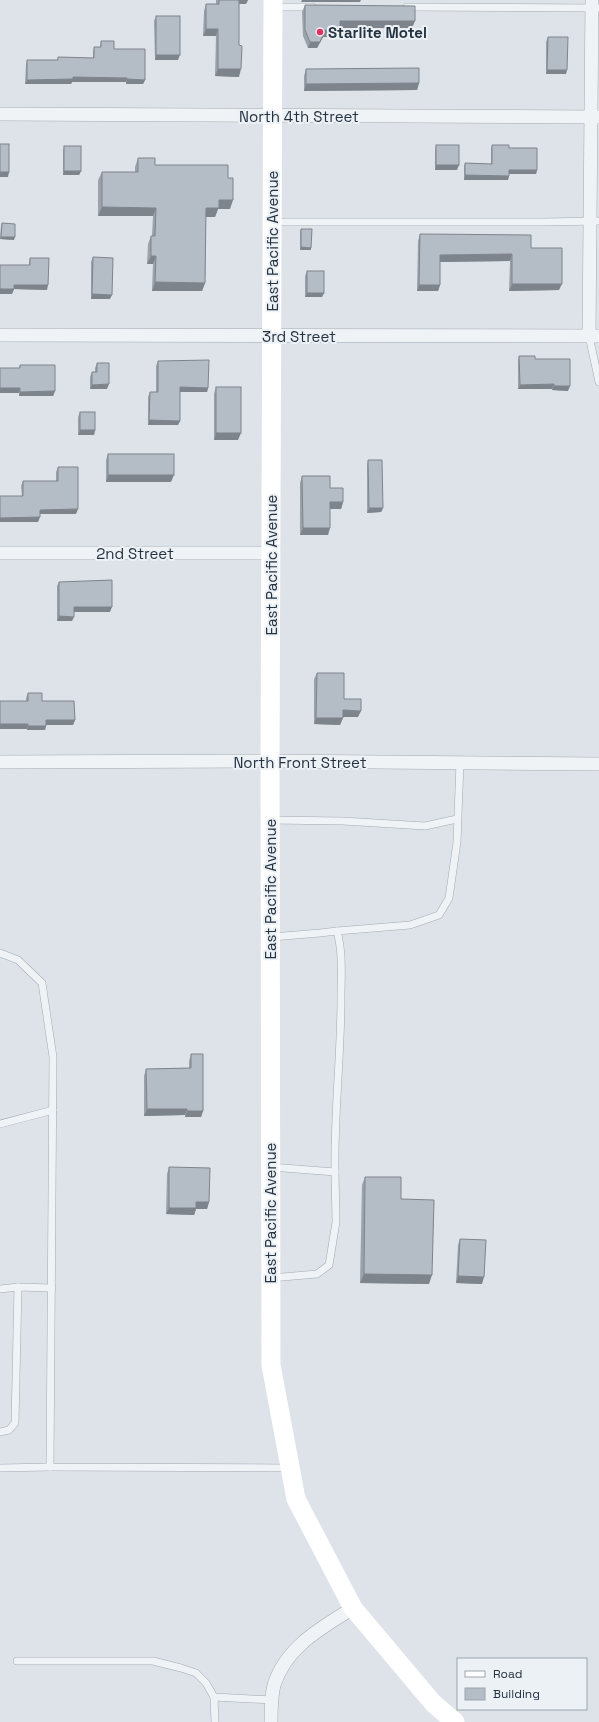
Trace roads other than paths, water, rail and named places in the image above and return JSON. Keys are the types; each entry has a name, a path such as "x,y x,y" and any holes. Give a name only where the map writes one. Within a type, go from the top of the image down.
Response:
{"main road":[{"name":"East Pacific Avenue","path":"273,3 270,761 271,1365 296,1499 354,1608 433,1704 456,1722"}],"street":[{"path":"594,5 594,336"},
{"name":"North 4th Street","path":"0,114 272,117 595,117"},
{"name":"3rd Street","path":"0,335 594,336"},
{"name":"2nd Street","path":"0,553 271,553"},
{"name":"North Front Street","path":"0,762 270,761 599,764"},
{"path":"271,1722 271,1700 274,1685 282,1667 292,1653 305,1640 354,1608"}],"lane":[{"path":"273,3 319,7"},
{"path":"397,7 594,5"},
{"path":"272,222 544,222 595,220"},
{"path":"594,336 599,382"},
{"path":"270,937 410,926 439,915 449,898 457,842 460,762"},
{"path":"270,820 343,821 425,826 457,819"},
{"path":"271,1278 317,1274 329,1265 336,1222 335,1147 341,1032 342,948 337,931"},
{"path":"0,953 18,960 42,983 53,1057 50,1467"},
{"path":"0,1124 53,1110"},
{"path":"270,1167 335,1172"},
{"path":"0,1289 18,1287 52,1288"},
{"path":"0,1432 9,1430 15,1423 18,1287"},
{"path":"0,1468 289,1468"},
{"path":"17,1661 153,1661 181,1668 196,1673 206,1683 214,1698 215,1722"},
{"path":"214,1698 271,1700"}],"place":[{"name":"Starlite Motel","path":"320,32"}]}
